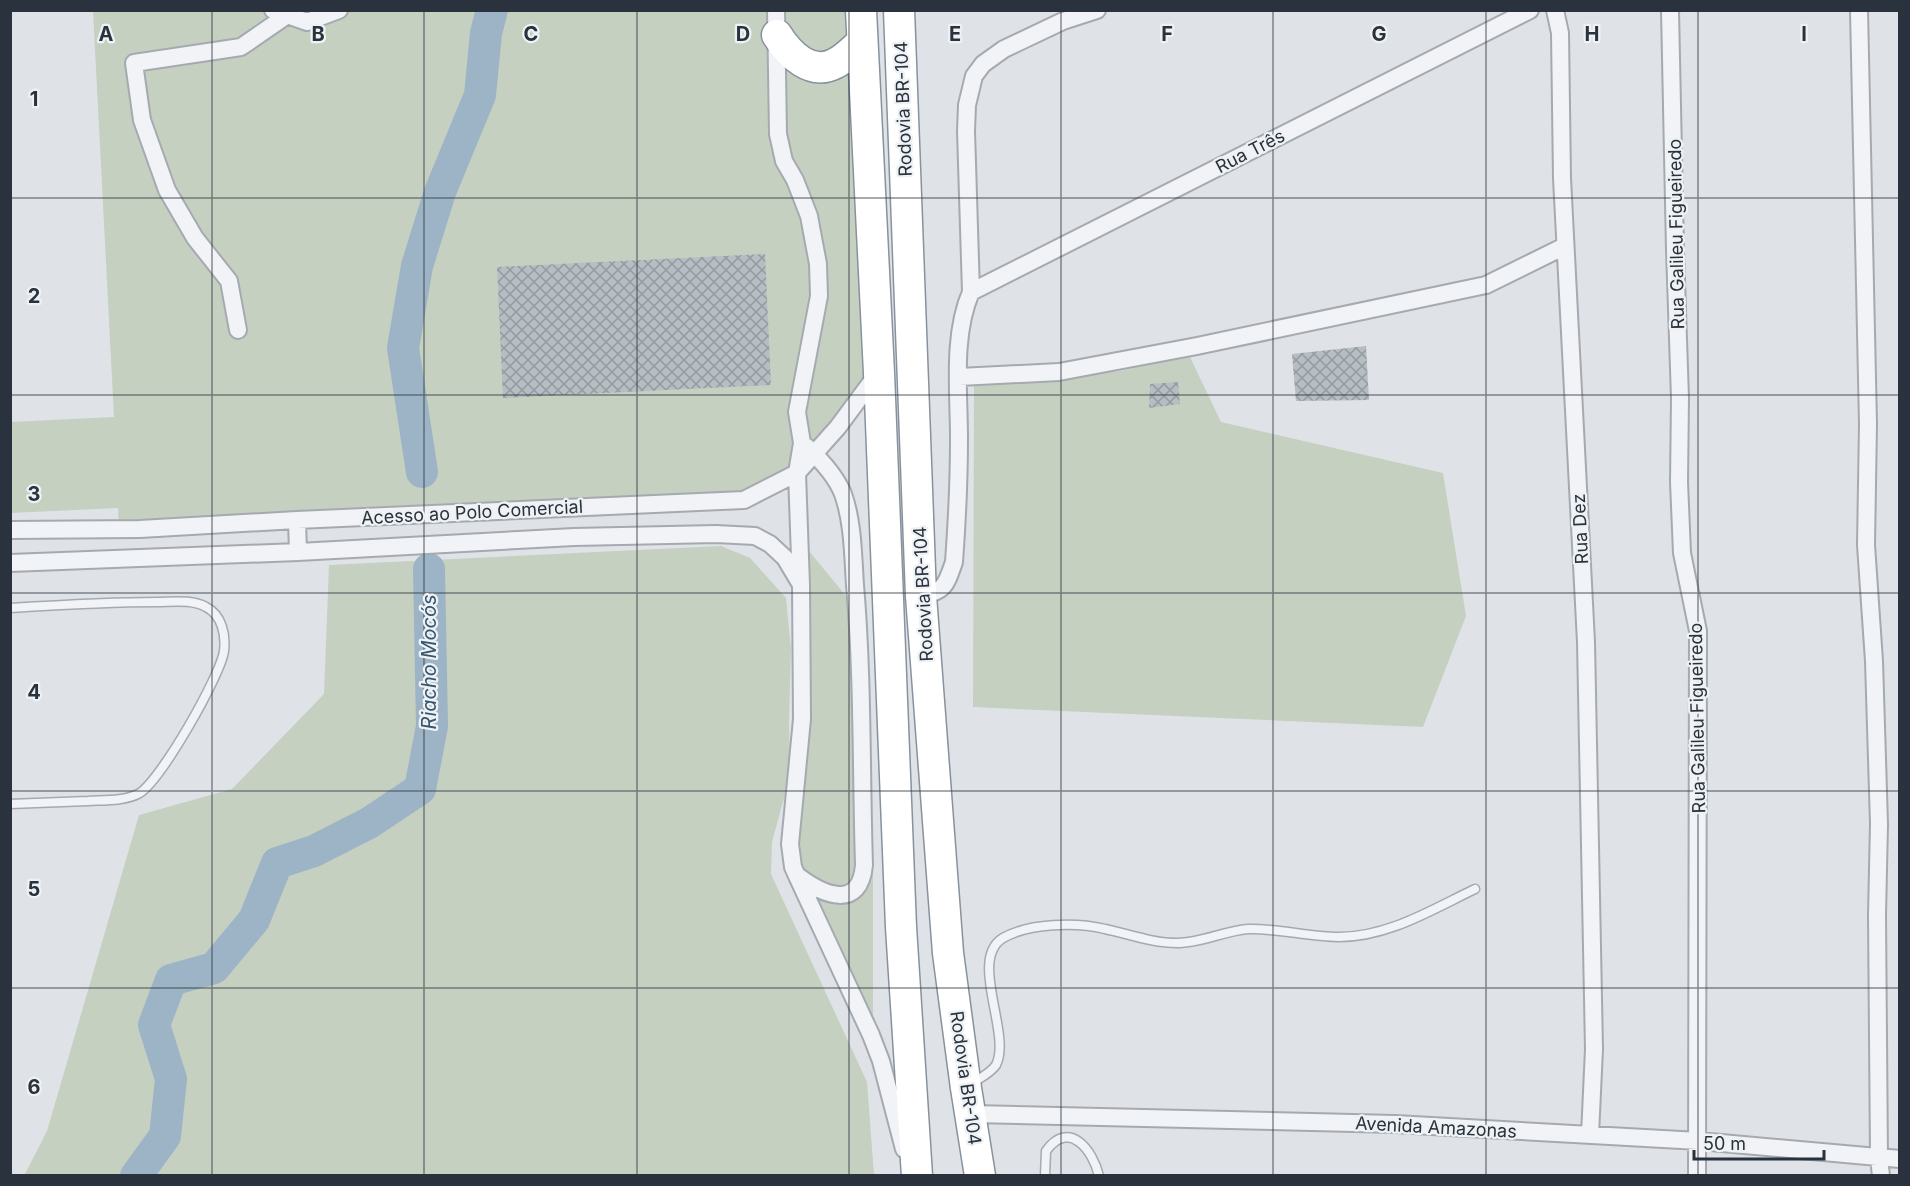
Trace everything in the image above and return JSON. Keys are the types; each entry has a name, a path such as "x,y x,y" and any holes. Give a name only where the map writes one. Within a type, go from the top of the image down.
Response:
{"highway":[{"name":"Rodovia BR-104","path":"861,10 879,373 901,927 917,1176"},
{"name":"Rodovia BR-104","path":"899,10 921,596 944,911 980,1176"},
{"path":"777,23 792,55 812,66 830,66 837,63 862,42"}],"street":[{"path":"238,330 230,281 195,238 167,190 142,120 134,63 241,47 279,13 308,22 339,10"},
{"path":"921,596 941,590 954,562 960,328 971,292 966,131 967,105 974,76 983,64 1005,49 1065,16 1097,10"},
{"name":"Rua Três","path":"971,292 1530,10"},
{"name":"Rua Dez","path":"1555,10 1560,33 1565,246 1586,642 1594,1049 1590,1135"},
{"name":"Rua Galileu Figueiredo","path":"1670,10 1680,398 1679,482 1683,553 1698,631 1699,1141 1697,1176"},
{"path":"1859,10 1868,424 1866,544 1874,661 1879,802 1877,915 1881,1176"},
{"path":"777,23 778,134 781,151 809,216 818,264 819,296 797,400 797,422 808,449 830,472 844,496 851,533 860,646 864,865 860,884 848,894 841,896 814,889 797,876"},
{"path":"959,377 1059,372 1197,346 1486,285 1565,246"},
{"name":"Acesso ao Polo Comercial","path":"10,530 140,529 744,500 797,474 808,449 879,373"},
{"path":"797,474 802,719 790,844 793,867 871,1035 881,1061 912,1176"},
{"path":"297,520 298,552"},
{"name":"Acesso ao Polo Comercial","path":"10,563 298,552 574,537 734,534 755,536 770,544 785,558 801,585"},
{"name":"Avenida Amazonas","path":"968,1101 1699,1141 1899,1159"}],"lane":[{"path":"10,608 140,602 193,603 207,607 216,614 222,629 224,647 218,672 208,691 160,771 139,794 103,800 10,804"},
{"path":"968,1101 996,1065 999,1049 990,974 991,955 998,942 1013,934 1034,928 1086,925 1148,940 1175,943 1190,942 1248,929 1337,937 1356,936 1390,928 1475,890"},
{"path":"1045,1176 1046,1151 1055,1142 1068,1138 1085,1146 1093,1156 1099,1176"}],"green space":[{"path":"93,11 856,11 870,371 811,456 743,497 119,528 118,508 11,513 10,422 114,417"},
{"path":"1189,355 1221,422 1443,473 1466,616 1423,727 973,707 974,385 1121,371"},
{"path":"721,546 750,558 786,598 791,649 790,776 772,842 771,874 867,1082 874,1175 24,1176 47,1131 139,815 232,789 324,694 329,565"},
{"path":"809,551 851,602 859,871 850,886 837,890 805,875 797,853 806,758"},
{"path":"873,870 873,1024 812,897 834,900 859,899"}],"building":[{"path":"765,254 771,385 503,398 497,267"},
{"path":"1366,346 1369,400 1296,401 1292,354"},
{"path":"1178,382 1180,404 1149,408 1150,384"}],"waterway":[{"path":"422,472 403,348 417,266 440,192 480,95 486,33 492,10"},
{"name":"Riacho Mocós","path":"136,1176 165,1136 171,1079 154,1025 171,980 214,968 254,920 277,863 314,851 369,823 420,789 432,726 429,569"}]}
